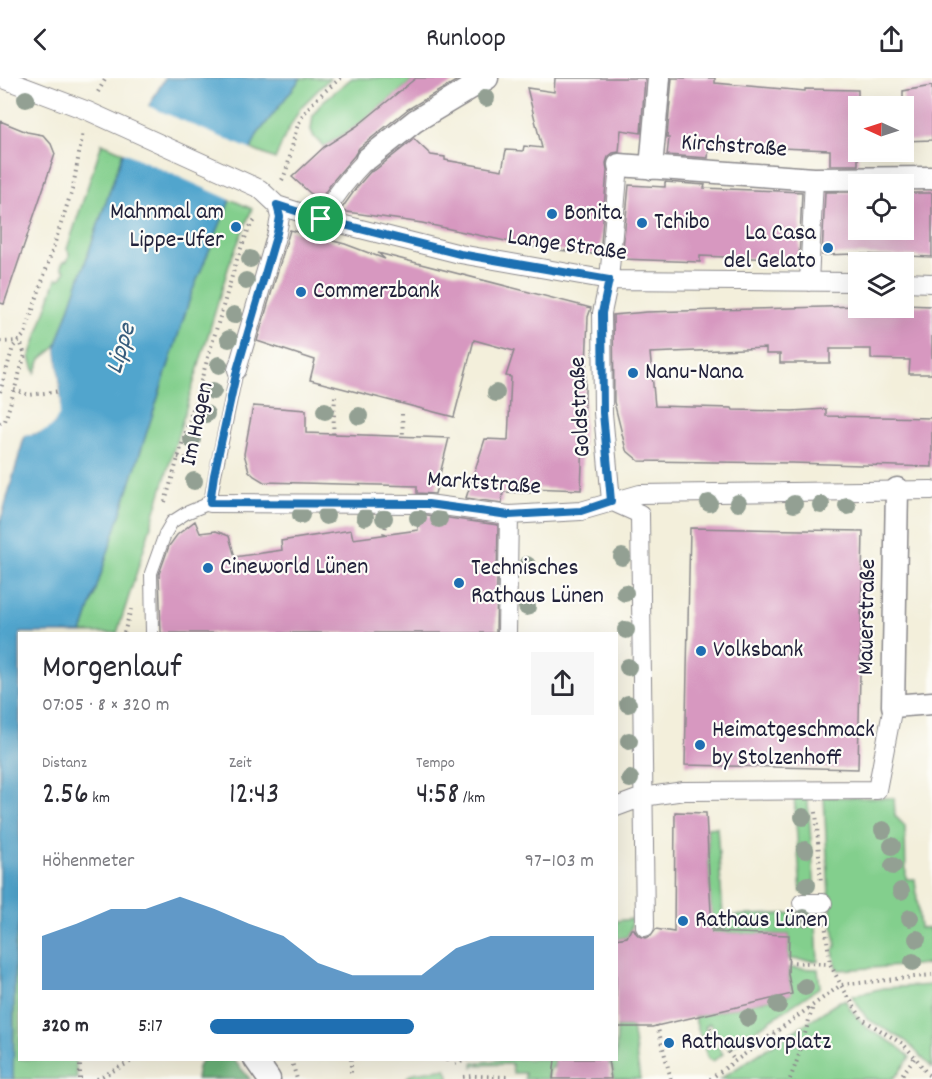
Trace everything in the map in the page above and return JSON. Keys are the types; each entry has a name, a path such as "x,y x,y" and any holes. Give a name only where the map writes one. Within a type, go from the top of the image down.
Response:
{"street":[{"path":"1,78 107,119 260,189 269,208"},
{"path":"321,219 339,192 367,159 415,121 487,78"},
{"name":"Kirchstraße","path":"651,168 659,78"},
{"name":"Kirchstraße","path":"609,280 619,165 814,179 932,178"},
{"name":"Kirchstraße","path":"809,282 814,179"},
{"name":"Lange Straße","path":"269,208 460,254 609,280 848,282"},
{"name":"Im Hagen","path":"237,370 277,233 280,217 269,208"},
{"name":"Goldstraße","path":"609,280 602,313 603,413 611,501"},
{"path":"914,282 932,283"},
{"name":"Mauerstraße","path":"897,489 893,706 932,703"},
{"name":"Marktstraße","path":"210,503 428,504 509,515 581,511 640,494 932,490"},
{"path":"611,501 640,514 645,927"},
{"path":"504,623 504,548 509,515"},
{"path":"618,806 644,797 684,791 714,793 876,790 893,706"},
{"path":"802,903 823,903"},
{"path":"256,1061 269,1079"}],"lane":[{"name":"Im Hagen","path":"152,632 151,573 165,534 172,522 210,503 237,370"}],"path":[{"path":"288,163 297,128 313,101 341,78"},
{"path":"0,392 13,347 25,334 73,187 79,146 88,111"},
{"path":"163,508 238,256 249,228 269,208"},
{"path":"0,342 20,341"},
{"path":"0,423 5,421 25,355 20,341"},
{"path":"14,390 29,395 60,391"},
{"path":"333,434 335,396"},
{"path":"402,414 403,436"},
{"path":"124,632 134,599"},
{"path":"788,962 830,964"},
{"path":"710,1079 841,986 932,975"},
{"path":"841,986 862,1019 903,1044 932,1077"},
{"path":"790,1079 813,1005"},
{"path":"657,1025 671,1079"},
{"path":"710,1028 735,1061"},
{"path":"899,1079 915,1057"},
{"path":"80,1061 80,1079"},
{"path":"97,1079 132,1061"},
{"path":"292,1061 297,1079"},
{"path":"351,1061 351,1073"},
{"path":"455,1064 463,1061"},
{"path":"463,1077 510,1077 510,1079"}],"green space":[{"path":"301,78 330,78 301,107 275,159 251,149 257,135"},
{"path":"352,78 416,78 357,126 324,147 314,137 311,130 313,115 322,102"},
{"path":"102,143 123,152 56,347 41,359 35,373 30,357 56,279 60,279 65,271 61,267 63,262 69,258 67,249"},
{"path":"230,199 252,209 230,262 117,632 82,632 192,292"},
{"path":"794,796 804,796 808,803 815,891 801,892"},
{"path":"824,797 894,798 895,816 905,826 906,879 915,879 920,928 930,928 932,964 839,970 836,967 833,950 836,947 829,895"},
{"path":"717,827 723,916 803,913 816,923 818,961 788,959 789,935 700,932 711,914 707,828"},
{"path":"632,919 627,937 618,939 618,921"},
{"path":"18,924 18,1061 75,1061 77,1079 13,1079 15,946"},
{"path":"788,968 818,969 820,987 729,1048 709,1023 705,1027 723,1054 713,1061 708,1059 694,1017 791,994"},
{"path":"932,985 932,1068 906,1041 867,1019 852,996 883,988"},
{"path":"845,1000 867,1028 896,1045 910,1057 892,1079 720,1079 840,1001"},
{"path":"618,1027 632,1027 640,1079 614,1079 612,1066 608,1061 618,1061"},
{"path":"201,1061 235,1061 250,1079 196,1079"},
{"path":"555,1061 548,1079 525,1079 525,1073 513,1073 512,1064 473,1067 473,1063"},
{"path":"446,1069 449,1079 408,1079 407,1077 413,1073"}],"water":[{"name":"Lippe","path":"165,78 301,78 257,135 192,292 82,632 18,632 18,929 15,946 13,1079 0,1079 0,523 25,435 38,433 54,424 61,402 56,347 125,147"}],"pier":[{"path":"146,105 254,151 233,201 121,151"},
{"path":"56,347 61,402 59,415 47,430 25,435 25,432 45,427 52,422 56,414 58,402 54,351"}],"building":[{"path":"416,78 461,78 408,109 359,148 319,201 292,177 324,147 357,126"},
{"path":"555,78 645,78 641,133 621,130 619,152 608,157 606,163 600,255 533,247 422,223 340,211 370,172 414,139 431,155 445,157 445,160 502,170 506,150 523,151 524,146 542,148 527,88 554,92"},
{"path":"672,78 715,78 715,83 805,91 805,89 858,90 858,96 848,96 848,162 858,162 858,165 830,165 830,150 709,145 708,158 667,155 669,138 667,138"},
{"path":"932,86 932,140 914,141 914,96 903,96 903,91"},
{"path":"0,121 27,132 43,135 51,144 55,154 4,304 0,303"},
{"path":"665,182 705,185 704,188 802,192 799,260 700,256 700,262 622,259 629,185 665,187"},
{"path":"825,192 848,192 848,240 914,240 914,193 932,193 932,257 914,256 914,252 848,252 848,254 822,255"},
{"path":"290,230 345,244 385,259 378,253 591,308 588,317 581,490 531,488 530,493 503,492 502,503 466,498 485,439 508,440 511,377 506,376 514,351 474,340 454,417 310,380 315,360 257,341"},
{"path":"914,305 932,306 932,374 909,374 910,360 871,359 871,349 830,349 830,363 780,363 780,354 766,354 766,348 650,353 655,406 732,408 733,410 826,409 826,416 932,418 932,467 639,461 626,450 614,402 613,315 848,306 848,318 914,318"},
{"path":"253,406 306,410 306,433 449,438 435,494 417,493 417,486 264,482 249,471 244,454"},
{"path":"417,515 498,525 496,632 161,632 159,574 169,546 177,535 195,521 200,533 216,531 229,536 235,557 282,550 281,541 351,530 353,539 418,530"},
{"path":"690,528 863,531 858,769 685,765"},
{"name":"Rathaus Lünen","path":"675,812 706,813 712,932 789,935 788,974 792,994 652,1027 618,1027 618,939 627,937 631,929 645,938 651,936 656,929 674,932"},
{"path":"555,1061 608,1061 611,1079 553,1079"}],"place":[{"name":"Bonita","path":"552,214"},
{"name":"Tchibo","path":"642,223"},
{"name":"Mahnmal am Lippe-Ufer","path":"236,227"},
{"name":"La Casa del Gelato","path":"828,248"},
{"name":"Commerzbank","path":"301,292"},
{"name":"Nanu-Nana","path":"633,373"},
{"name":"Cineworld Lünen","path":"208,568"},
{"name":"Technisches Rathaus Lünen","path":"459,583"},
{"name":"Volksbank","path":"701,651"},
{"name":"Heimatgeschmack by Stolzenhoff","path":"700,745"},
{"name":"Rathaus Lünen","path":"683,921"},
{"name":"Rathausvorplatz","path":"669,1043"}],"route":[{"path":"277,205 321,219 460,254 609,280 602,313 603,413 611,501 581,511 522,515 428,504 210,503 237,370 277,233 280,217 277,205"}]}
